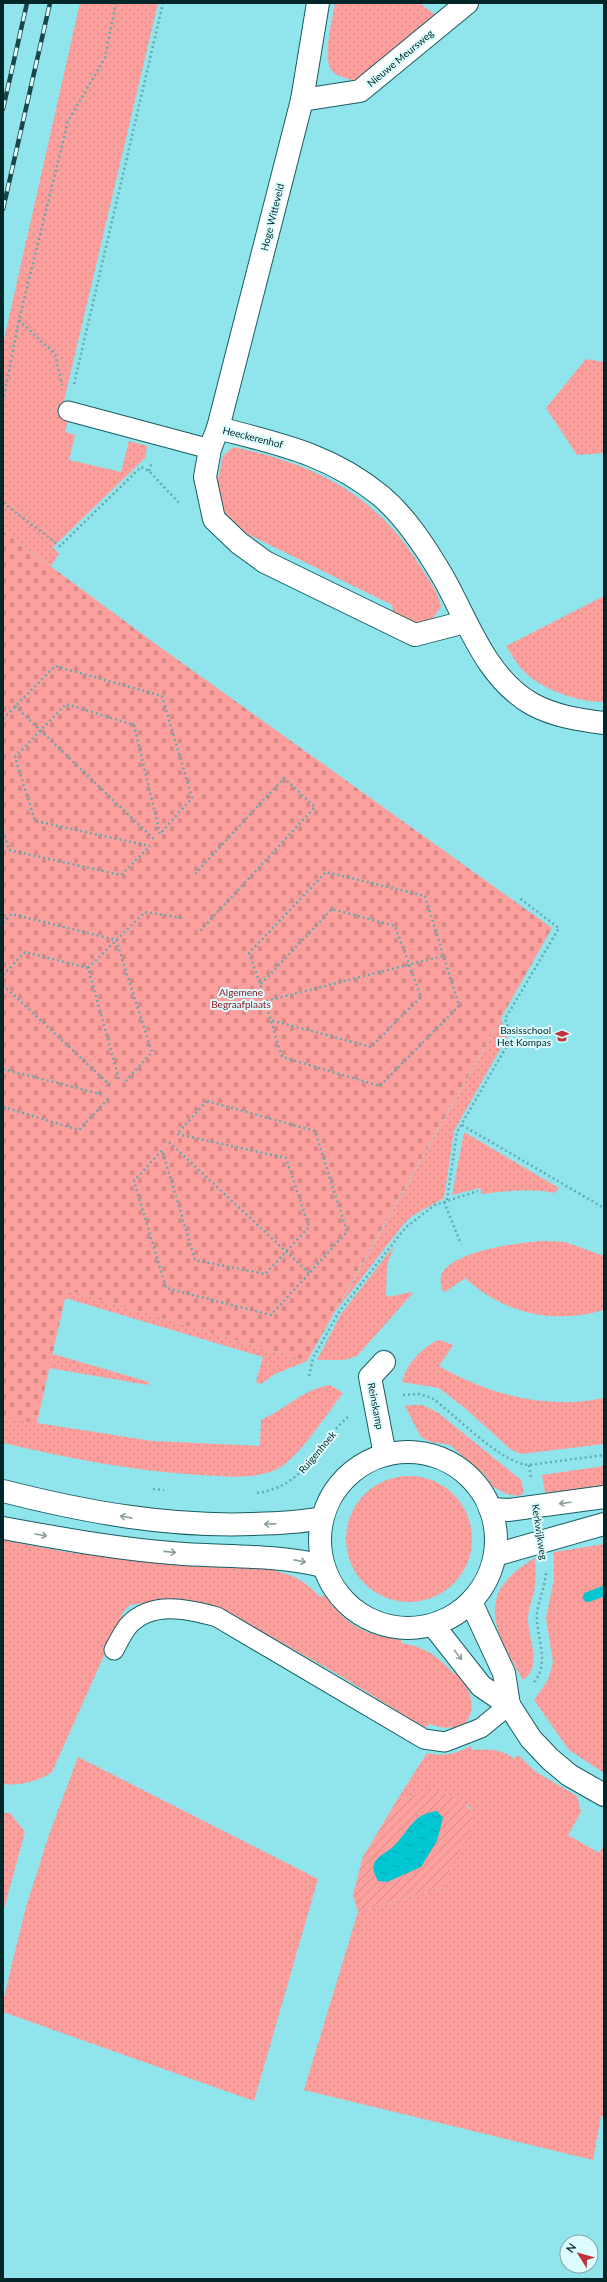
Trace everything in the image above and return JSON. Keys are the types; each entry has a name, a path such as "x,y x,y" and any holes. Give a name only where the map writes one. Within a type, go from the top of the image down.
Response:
{"street":[{"name":"Hoge Witteveld","path":"218,428 302,100 318,3"},
{"name":"Nieuwe Meursweg","path":"302,100 360,91 467,3"},
{"name":"Heeckerenhof","path":"465,622 415,635 266,562 239,543 214,519 205,477 210,449 218,428 297,448 342,469 381,496 415,532 443,577 465,622 496,675 531,703 570,719 604,723"},
{"name":"Reinskamp","path":"384,1362 370,1377 385,1455"},
{"path":"411,1452 436,1456 459,1468 473,1482 490,1508 495,1529 495,1555 486,1580 471,1602 454,1616 433,1625 405,1629 378,1624 354,1611 335,1591 323,1566 320,1542 322,1518 331,1496 345,1478 364,1464 385,1455 411,1452"},
{"path":"3,1491 136,1519 220,1525 300,1523 322,1518"},
{"path":"490,1508 508,1510 604,1498"},
{"path":"495,1555 604,1524"},
{"path":"3,1528 96,1545 183,1554 297,1560 323,1566"},
{"path":"471,1602 477,1618 504,1673 509,1706"},
{"path":"433,1625 481,1686 509,1706 531,1739 550,1759 569,1775 604,1795"}],"lane":[{"path":"68,411 210,449"},
{"path":"114,1650 129,1626 149,1611 168,1609 194,1611 224,1621 424,1738 445,1742 481,1728 509,1706"}],"path":[{"path":"3,401 19,320 68,120 105,58 116,3"},
{"path":"68,411 163,3"},
{"path":"19,320 55,354 68,411"},
{"path":"3,503 60,546 141,467 149,471"},
{"path":"3,719 55,666 162,696 192,798 160,834 134,725 66,704 15,757 35,821 150,846 120,876 9,850 3,831"},
{"path":"15,706 155,840"},
{"path":"195,874 284,778 315,807 200,931"},
{"path":"263,992 249,953 326,872 425,896 458,1006 380,1086 282,1057 268,1011"},
{"path":"447,1200 458,1132 512,1037 505,1019 559,928 518,898"},
{"path":"261,984 332,909 395,926 421,997 371,1047 271,1020"},
{"path":"88,968 144,912 183,918"},
{"path":"3,923 12,914 116,940"},
{"path":"116,940 152,1052 124,1083"},
{"path":"3,975 25,952 88,968"},
{"path":"266,1001 443,956"},
{"path":"88,968 120,1079"},
{"path":"3,985 112,1087"},
{"path":"3,1069 105,1094"},
{"path":"3,1107 79,1130 109,1098"},
{"path":"207,1101 315,1131 347,1232 270,1315 166,1288 134,1181 162,1150 195,1260 265,1274 286,1252 309,1227 286,1158 178,1134 207,1101"},
{"path":"462,1125 604,1208"},
{"path":"169,1142 309,1273"},
{"path":"309,1376 313,1358 339,1312 406,1227 426,1211 447,1200 478,1191"},
{"path":"444,1202 461,1244"},
{"name":"Ruigenhoek","path":"250,1494 270,1491 302,1472 342,1422 352,1415 405,1395 419,1394 432,1398 499,1453 518,1465 529,1465 604,1454"},
{"name":"Kerkwijkweg","path":"529,1465 536,1506"},
{"path":"145,1488 168,1490"},
{"name":"Kerkwijkweg","path":"509,1706 537,1679 541,1667 537,1611 546,1575 543,1541"}],"green space":[{"path":"80,3 158,3 63,405 71,408 65,432 75,435 69,460 121,472 129,441 147,446 145,458 53,547 59,554 51,566 3,531 3,344"},
{"path":"335,3 419,3 437,16 357,81 338,75 333,72 330,66 328,49"},
{"path":"586,359 604,362 604,453 577,455 546,408"},
{"path":"233,447 262,454 316,473 363,501 384,519 403,541 432,585 438,596 441,607 433,618 420,625 394,618 392,605 235,528 218,511 214,497 223,456"},
{"name":"Algemene Begraafplaats","path":"3,531 157,645 552,928 307,1361 67,1290 37,1423 3,1417"},
{"path":"604,596 604,702 582,700 547,688 528,675 518,665 506,646"},
{"path":"501,1019 507,1037 454,1131 444,1198 412,1216 402,1226 336,1311"},
{"path":"464,1132 559,1188 555,1193 528,1190 482,1194 480,1188 452,1195"},
{"path":"542,1241 565,1242 604,1256 604,1310 567,1316 548,1316 530,1313 496,1300 465,1278 445,1292 442,1290 441,1279 443,1272 451,1264 461,1258 489,1249"},
{"path":"394,1246 387,1265 386,1295 388,1297 411,1292 412,1294 357,1356 345,1360 317,1360 341,1314"},
{"path":"67,1290 307,1361 275,1374 261,1384 256,1382 263,1357 65,1298"},
{"path":"439,1340 453,1345 439,1366 478,1385 498,1392 540,1401 583,1401 604,1398 604,1444 521,1454 510,1449 466,1409 439,1388 402,1382 407,1369 421,1351"},
{"path":"53,1354 149,1382 148,1385 49,1368"},
{"path":"330,1385 343,1393 311,1436 283,1465 275,1470 257,1475 200,1475 125,1467 76,1459 3,1443 3,1389 37,1423 152,1441 260,1446 261,1420 303,1395 320,1387"},
{"path":"422,1405 437,1412 521,1480 524,1493 519,1496 506,1494 492,1486 485,1475 450,1445 431,1442 421,1437 405,1406"},
{"path":"604,1466 604,1486 545,1493 542,1475"},
{"path":"409,1476 433,1481 444,1487 457,1499 467,1515 472,1539 467,1563 461,1574 449,1587 433,1597 409,1602 385,1597 374,1591 361,1579 351,1563 346,1539 351,1515 357,1504 369,1491 385,1481"},
{"path":"3,1540 66,1552 119,1558 275,1567 275,1571 300,1580 320,1597 324,1595 348,1621 356,1627 375,1635 401,1640 401,1643 409,1644 424,1650 443,1662 454,1674 458,1672 470,1696 472,1704 471,1712 468,1719 462,1726 453,1731 452,1727 444,1728 429,1724 425,1728 339,1675 240,1619 206,1605 170,1600 130,1605 124,1611 52,1772 29,1782 3,1784"},
{"path":"604,1544 604,1773 569,1750 534,1700 548,1680 553,1662 546,1618 554,1579 554,1552"},
{"path":"535,1558 535,1587 528,1617 534,1659 529,1674 523,1680 504,1645 498,1629 495,1614 496,1599 503,1585 515,1572"},
{"path":"471,1746 472,1750 499,1751 514,1759 518,1755 536,1772 577,1796 581,1812 568,1835 599,1853 604,1845 604,2116 601,2116 593,2160 304,2090 358,1912 441,1888 471,1808 452,1796 436,1792 428,1792 397,1800 427,1753 439,1755 449,1754"},
{"path":"78,1757 318,1879 254,2101 3,2012 3,2001 26,1907 50,1832"},
{"path":"431,1790 452,1796 463,1802 472,1813 475,1821 441,1888 358,1912 353,1895 363,1857 397,1800"},
{"path":"3,1813 10,1813 25,1832 3,1912"}],"water":[{"path":"437,1811 443,1818 437,1841 421,1867 387,1882 378,1881 373,1867 377,1859 395,1845 413,1823 422,1815"}],"waterway":[{"path":"588,1597 604,1591"}],"railway":[{"path":"3,109 27,3"},
{"path":"3,209 50,3"}],"place":[{"name":"Basisschool Het Kompas","path":"562,1036"}]}
